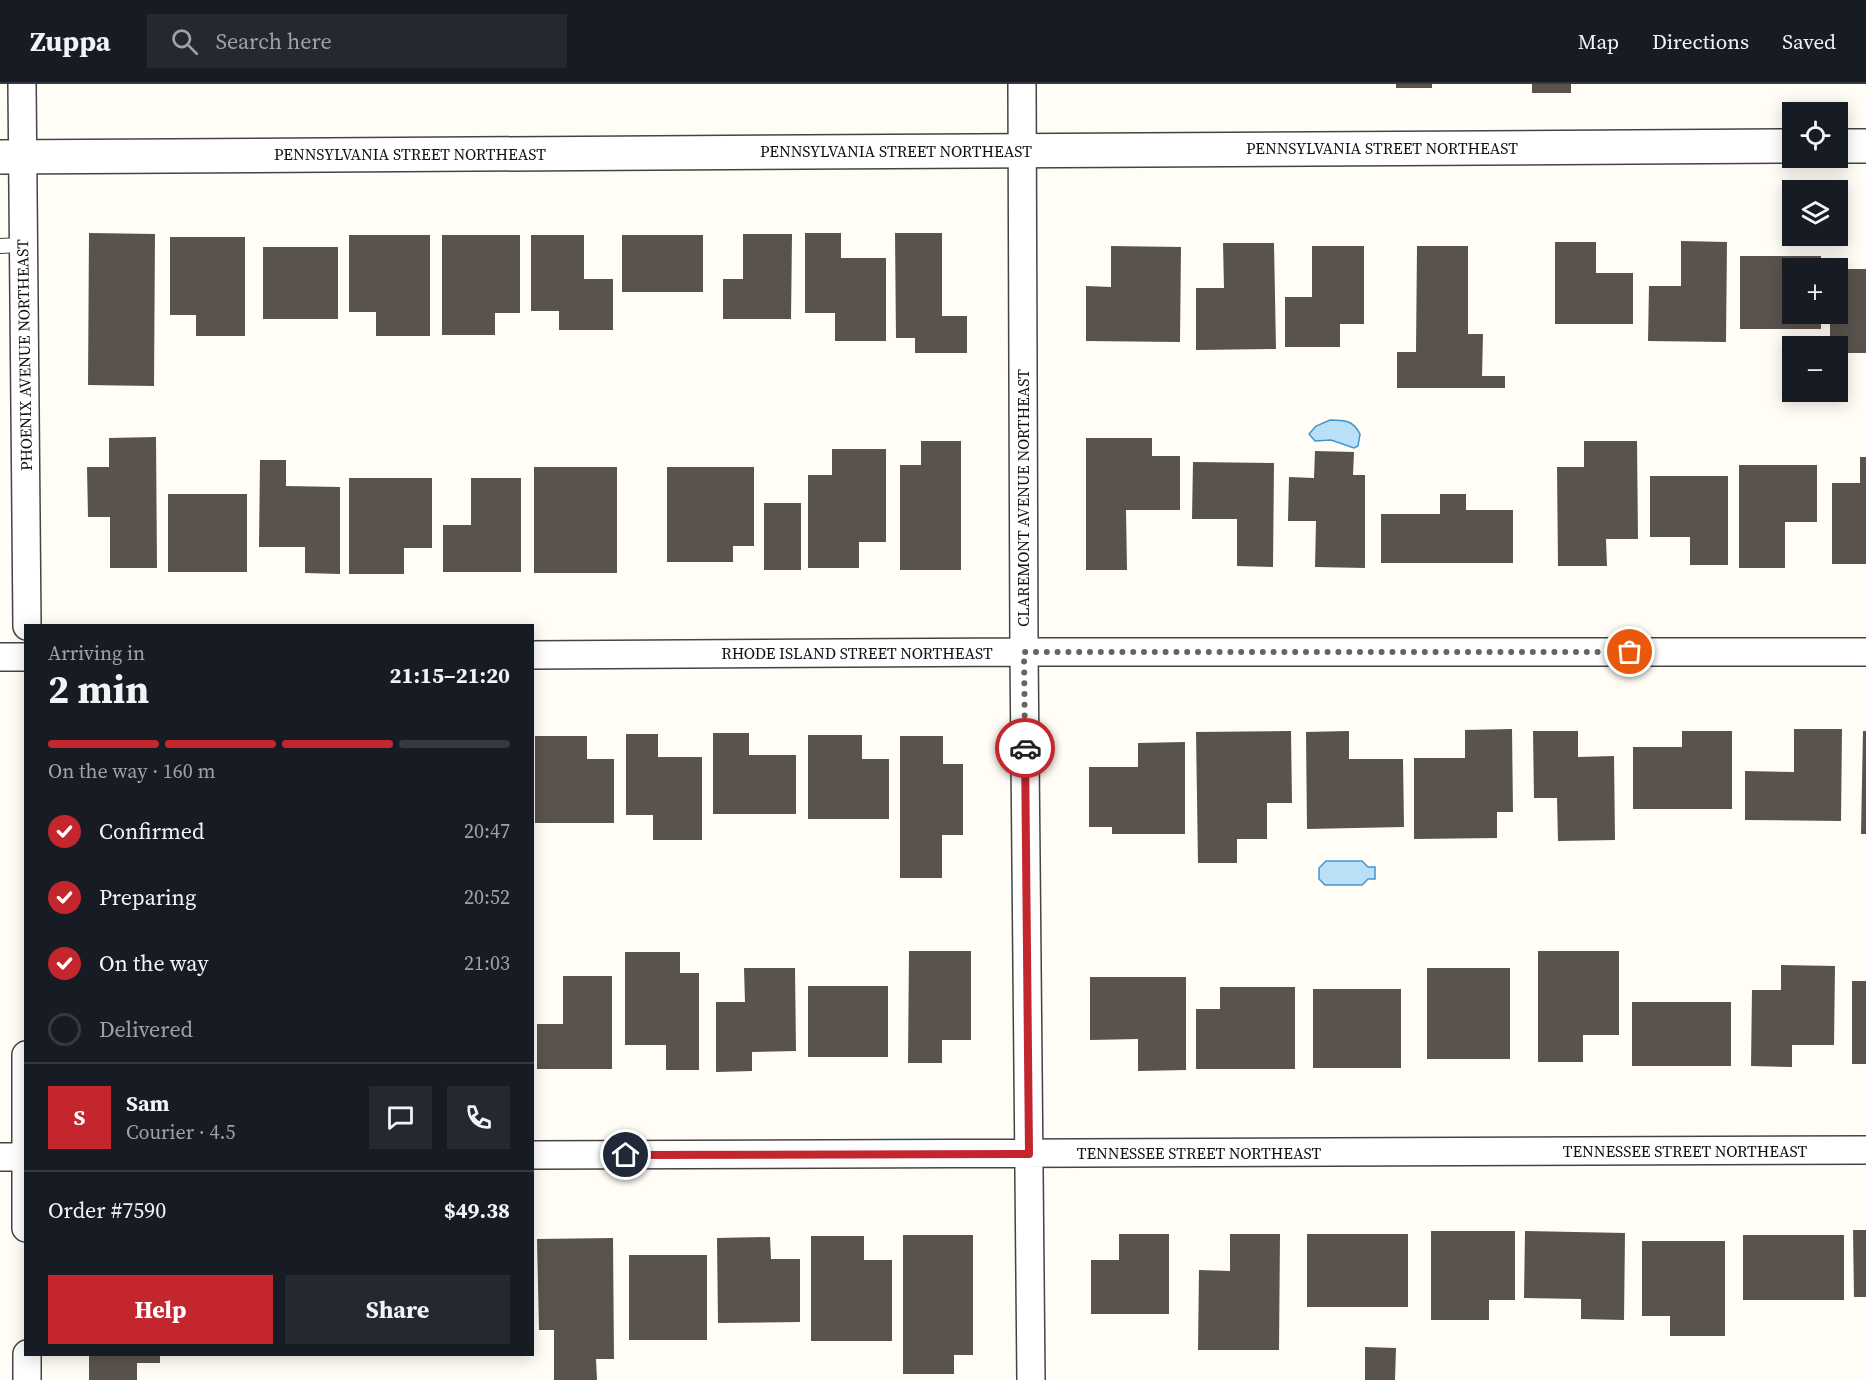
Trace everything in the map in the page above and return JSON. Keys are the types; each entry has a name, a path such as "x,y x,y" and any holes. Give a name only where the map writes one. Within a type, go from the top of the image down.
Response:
{"street":[{"name":"PHOENIX AVENUE NORTHEAST","path":"22,84 11,157 11,245 27,624"},
{"name":"CLAREMONT AVENUE NORTHEAST","path":"1022,84 1024,652 1031,1380"},
{"name":"PENNSYLVANIA STREET NORTHEAST","path":"11,157 1782,146"},
{"path":"1848,146 1866,146"},
{"name":"RHODE ISLAND STREET NORTHEAST","path":"534,655 1024,652 1866,652"},
{"path":"0,657 24,657"},
{"name":"TENNESSEE STREET NORTHEAST","path":"534,1155 1866,1150"},
{"path":"0,1157 24,1157"},
{"path":"27,1356 27,1380"}],"water":[{"path":"1330,420 1351,423 1360,434 1358,446 1354,448 1331,440 1315,441 1309,434 1316,426"},
{"path":"1326,861 1362,861 1368,867 1375,867 1375,879 1368,879 1362,885 1325,885 1319,879 1319,868"}],"building":[{"path":"1396,84 1432,84 1432,88 1396,88"},
{"path":"1532,84 1571,84 1571,93 1532,93"},
{"path":"89,233 155,234 154,386 88,385"},
{"path":"805,233 841,233 841,258 886,258 886,341 835,341 835,313 805,313"},
{"path":"895,233 942,233 942,316 967,316 967,353 915,353 915,338 896,338"},
{"path":"743,234 792,234 791,319 723,319 723,279 743,279"},
{"path":"349,235 430,235 430,336 376,336 376,312 349,312"},
{"path":"442,235 520,235 520,313 495,313 495,335 442,335"},
{"path":"531,235 584,235 584,279 613,279 613,330 559,330 559,311 531,311"},
{"path":"622,235 703,235 703,292 622,292"},
{"path":"170,237 245,237 245,336 196,336 196,315 170,315"},
{"path":"1681,241 1727,242 1726,342 1648,341 1649,286 1681,286"},
{"path":"1555,242 1596,242 1596,273 1633,273 1633,324 1555,324"},
{"path":"1223,243 1274,243 1276,349 1196,350 1196,288 1224,288"},
{"path":"1111,246 1181,247 1180,342 1086,341 1086,286 1111,287"},
{"path":"1312,246 1364,246 1364,324 1340,324 1340,347 1285,347 1285,297 1312,297"},
{"path":"1417,246 1468,246 1468,334 1483,334 1482,376 1505,376 1505,388 1397,388 1397,352 1416,352"},
{"path":"263,247 338,247 338,319 263,319"},
{"path":"1740,256 1821,256 1821,258 1782,258 1782,324 1821,324 1821,329 1740,329"},
{"path":"1848,269 1866,269 1866,353 1848,353 1848,336 1830,336 1830,324 1848,324"},
{"path":"156,437 157,568 110,568 110,517 88,517 87,467 109,467 109,438"},
{"path":"1086,438 1152,438 1152,456 1180,456 1180,510 1126,510 1127,570 1086,570"},
{"path":"921,441 961,441 961,570 900,570 900,465 921,465"},
{"path":"1584,441 1637,441 1638,539 1606,539 1607,566 1558,566 1557,467 1584,467"},
{"path":"832,449 886,449 886,542 859,542 859,568 808,568 808,475 832,475"},
{"path":"1315,451 1354,452 1353,475 1365,475 1365,568 1315,567 1316,521 1288,521 1289,477 1314,478"},
{"path":"1860,457 1866,457 1866,564 1832,564 1832,483 1860,483"},
{"path":"260,460 286,460 286,486 340,487 340,574 305,573 305,547 259,547"},
{"path":"1193,462 1274,463 1273,567 1237,566 1237,519 1192,519"},
{"path":"1739,465 1817,465 1817,522 1785,522 1785,568 1739,568"},
{"path":"534,467 617,467 617,573 534,573"},
{"path":"667,467 754,467 754,546 733,546 733,562 667,562"},
{"path":"1650,476 1728,476 1728,565 1690,565 1690,537 1650,537"},
{"path":"349,478 432,478 432,548 404,548 404,574 349,574"},
{"path":"471,478 521,478 521,572 443,572 443,525 471,525"},
{"path":"168,494 247,494 247,572 168,572"},
{"path":"1440,494 1466,494 1466,510 1513,510 1513,563 1381,563 1381,514 1440,514"},
{"path":"764,503 801,503 801,570 764,570"},
{"path":"1512,729 1513,812 1497,812 1497,838 1414,839 1414,758 1465,758 1465,730"},
{"path":"1794,729 1842,729 1841,821 1745,820 1745,771 1794,772"},
{"path":"1291,731 1292,803 1267,803 1267,839 1237,839 1237,863 1198,863 1196,732"},
{"path":"1349,731 1349,759 1403,759 1404,827 1307,829 1306,732"},
{"path":"1533,731 1578,731 1578,757 1614,756 1615,840 1558,841 1557,798 1534,798"},
{"path":"1682,731 1732,731 1732,809 1633,809 1633,747 1682,747"},
{"path":"1863,731 1866,731 1866,834 1861,834"},
{"path":"713,733 749,733 749,755 796,755 796,814 713,814"},
{"path":"626,734 658,734 658,757 702,757 702,840 653,840 653,815 626,815"},
{"path":"808,735 862,735 862,759 889,759 889,819 808,819"},
{"path":"535,736 587,736 587,759 614,759 614,823 535,823"},
{"path":"900,736 943,736 943,764 963,764 963,835 942,835 942,878 900,878"},
{"path":"1185,742 1185,834 1112,834 1112,827 1089,827 1089,767 1138,767 1138,743"},
{"path":"909,951 971,951 971,1040 942,1040 942,1063 908,1063"},
{"path":"1538,951 1619,951 1619,1035 1583,1035 1583,1062 1538,1062"},
{"path":"625,952 680,952 680,973 699,973 699,1070 666,1070 666,1045 625,1045"},
{"path":"1781,965 1835,966 1834,1045 1792,1045 1792,1067 1751,1066 1752,990 1781,990"},
{"path":"744,968 795,968 796,1051 752,1052 752,1071 716,1072 716,1002 745,1002"},
{"path":"1427,968 1510,968 1510,1059 1427,1059"},
{"path":"563,976 612,976 612,1069 537,1069 537,1024 563,1024"},
{"path":"1090,977 1186,977 1186,1070 1138,1071 1138,1039 1090,1040"},
{"path":"1852,981 1866,981 1866,1064 1852,1064"},
{"path":"808,986 888,986 888,1057 808,1057"},
{"path":"1220,987 1295,987 1295,1069 1196,1069 1196,1009 1220,1009"},
{"path":"1313,989 1401,989 1401,1068 1313,1068"},
{"path":"1632,1002 1731,1002 1731,1066 1632,1066"},
{"path":"1853,1230 1866,1230 1866,1297 1854,1297"},
{"path":"1431,1231 1515,1231 1515,1300 1489,1300 1489,1320 1431,1320"},
{"path":"1525,1231 1625,1233 1624,1320 1581,1319 1581,1299 1524,1298"},
{"path":"1119,1234 1169,1234 1169,1314 1091,1314 1091,1260 1119,1260"},
{"path":"1230,1234 1280,1234 1279,1350 1198,1350 1199,1270 1230,1271"},
{"path":"1307,1234 1408,1234 1408,1307 1307,1307"},
{"path":"903,1235 973,1235 973,1355 954,1355 954,1374 903,1374"},
{"path":"1743,1235 1844,1235 1844,1300 1743,1300"},
{"path":"811,1236 864,1236 864,1260 892,1260 892,1341 811,1341"},
{"path":"770,1237 771,1259 800,1259 800,1322 718,1323 717,1238"},
{"path":"613,1238 614,1359 596,1359 597,1380 554,1380 554,1330 539,1330 537,1239"},
{"path":"1642,1241 1725,1241 1725,1336 1670,1336 1670,1316 1642,1316"},
{"path":"629,1255 707,1255 707,1340 629,1340"},
{"path":"1365,1347 1396,1348 1395,1380 1365,1380"},
{"path":"89,1356 160,1356 160,1363 137,1363 137,1380 89,1380"}],"way so far":[{"path":"1025,748 1024,652 1630,652"}],"route":[{"path":"626,1155 1029,1154 1025,748"}]}
